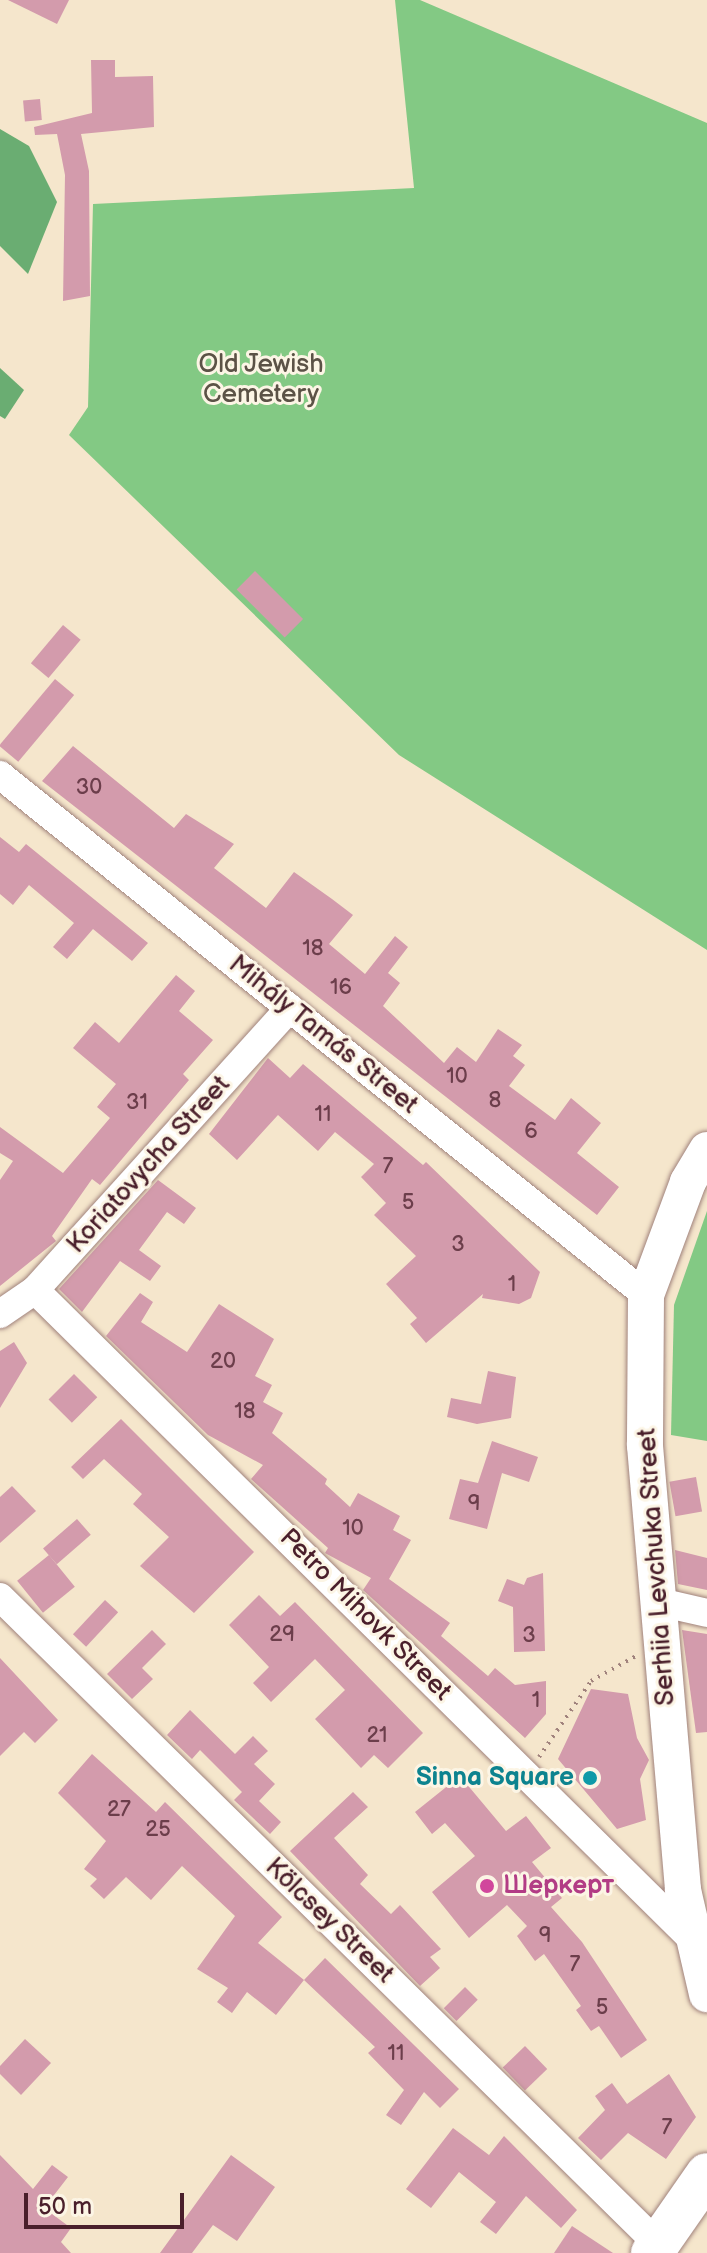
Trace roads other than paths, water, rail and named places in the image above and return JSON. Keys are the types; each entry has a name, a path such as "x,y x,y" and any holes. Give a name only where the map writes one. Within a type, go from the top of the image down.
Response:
{"highway":[{"path":"655,2248 707,2174"}],"main road":[{"name":"Serhiia Levchuka Street","path":"707,1150 688,1182 646,1295 645,1446 683,1890 707,1994"}],"street":[{"name":"Mihály Tamás Street","path":"0,775 646,1295"},
{"name":"Koriatovycha Street","path":"0,1314 35,1290 290,1008"},
{"name":"Petro Mihovk Street","path":"35,1290 694,1941"},
{"name":"Kölcsey Street","path":"0,1597 655,2248"},
{"path":"659,1602 707,1613"}],"place":[{"name":"Sinna Square","path":"590,1778"},
{"name":"Шеркерт","path":"487,1886"}],"park label":[{"name":"Old Jewish Cemetery","path":"261,380"}]}
